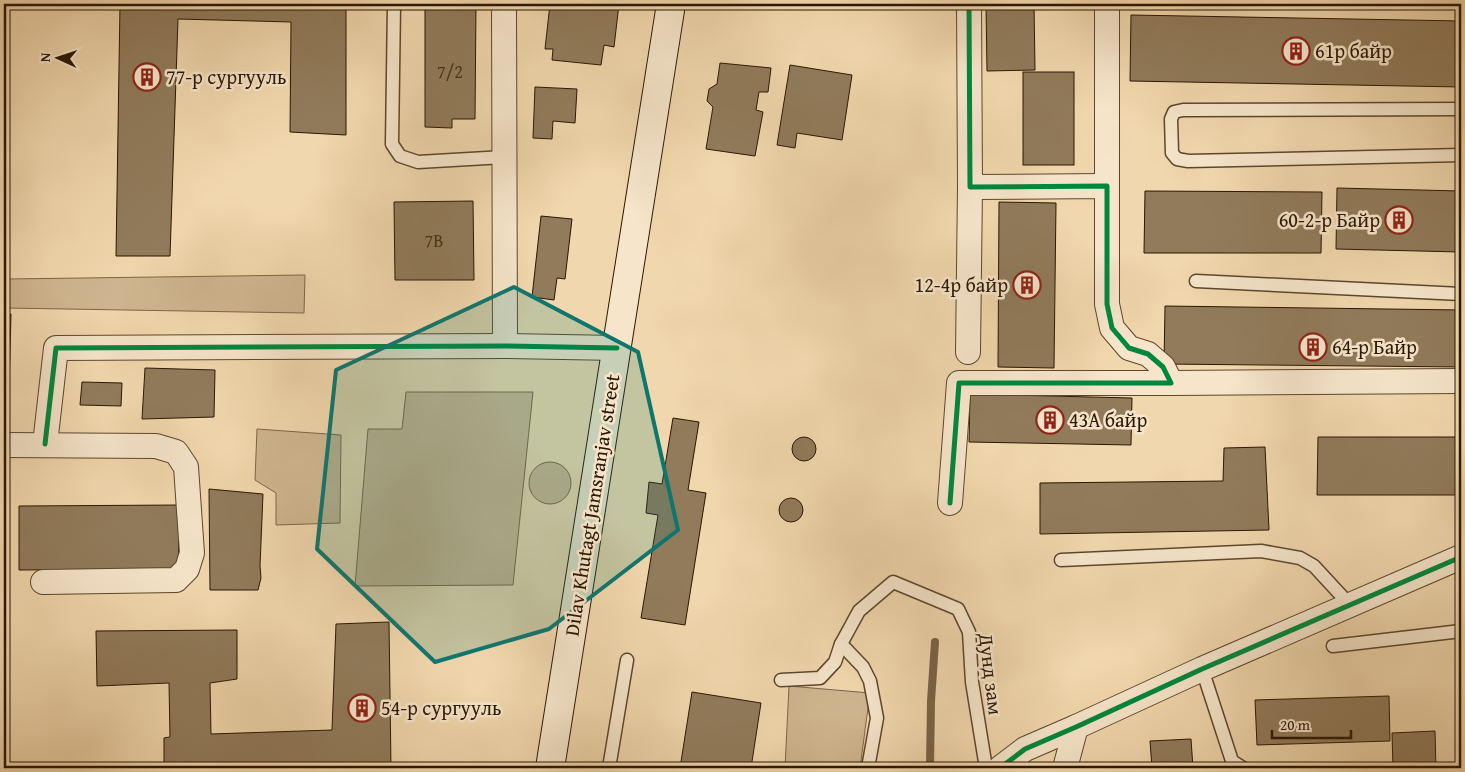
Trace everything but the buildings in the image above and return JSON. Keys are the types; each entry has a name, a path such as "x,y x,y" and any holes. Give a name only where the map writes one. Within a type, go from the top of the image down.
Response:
{"main road":[{"name":"Dilav Khutagt Jamsranjav street","path":"550,768 671,4"}],"street":[{"path":"504,4 505,346"},
{"path":"968,4 970,187 968,352"},
{"path":"1107,4 1107,304 1112,328 1130,348 1148,354 1163,367 1171,383"},
{"path":"970,187 1107,186"},
{"path":"45,444 56,348 505,346 617,348"},
{"path":"950,503 959,383 1461,381"},
{"path":"4,445 156,446 176,452 186,467 192,553 187,569 176,580 43,582"},
{"path":"1000,768 1025,749 1202,669 1461,557"},
{"path":"1065,768 1076,727"}],"lane":[{"path":"394,4 392,144 400,156 418,162 504,157"},
{"path":"1461,109 1183,110 1174,112 1171,119 1172,154 1177,159 1461,155"},
{"path":"1196,281 1461,294"},
{"path":"1061,560 1261,551 1300,558 1314,566 1350,605"},
{"name":"Дунд зам","path":"780,680 820,678 835,662 841,644 859,611 893,582 958,609 969,632 972,682 986,768"},
{"path":"1333,646 1461,631"},
{"path":"841,644 863,667 870,681 877,718 868,768"},
{"path":"610,768 626,660"},
{"path":"1202,669 1232,761 1243,768"}],"highlighted area":[{"path":"514,287 638,352 678,530 549,629 435,662 317,549 336,370"}],"shaded area":[{"path":"305,275 304,313 6,308 8,279"},
{"path":"406,392 533,392 513,585 355,586 368,429 402,429"},
{"path":"257,429 341,435 340,523 276,525 276,493 255,480"},
{"path":"550,462 565,468 571,483 565,498 550,504 535,498 529,483 535,468"},
{"path":"789,686 870,693 860,768 785,768"}],"waterway":[{"path":"930,768 931,701 935,642"}],"cycle path":[{"path":"950,503 959,383 1171,383 1163,367 1148,354 1129,348 1112,328 1107,304 1107,186 970,187 969,4"},
{"path":"45,444 56,348 505,346 617,348"},
{"path":"1000,768 1025,749 1202,669 1461,557"}],"place":[{"name":"61р байр","path":"1296,51"},
{"name":"77-р сургууль","path":"147,77"},
{"name":"60-2-р Байр","path":"1399,220"},
{"name":"12-4р байр","path":"1027,285"},
{"name":"64-р Байр","path":"1313,347"},
{"name":"43А байр","path":"1050,420"},
{"name":"54-р сургууль","path":"362,708"}]}
